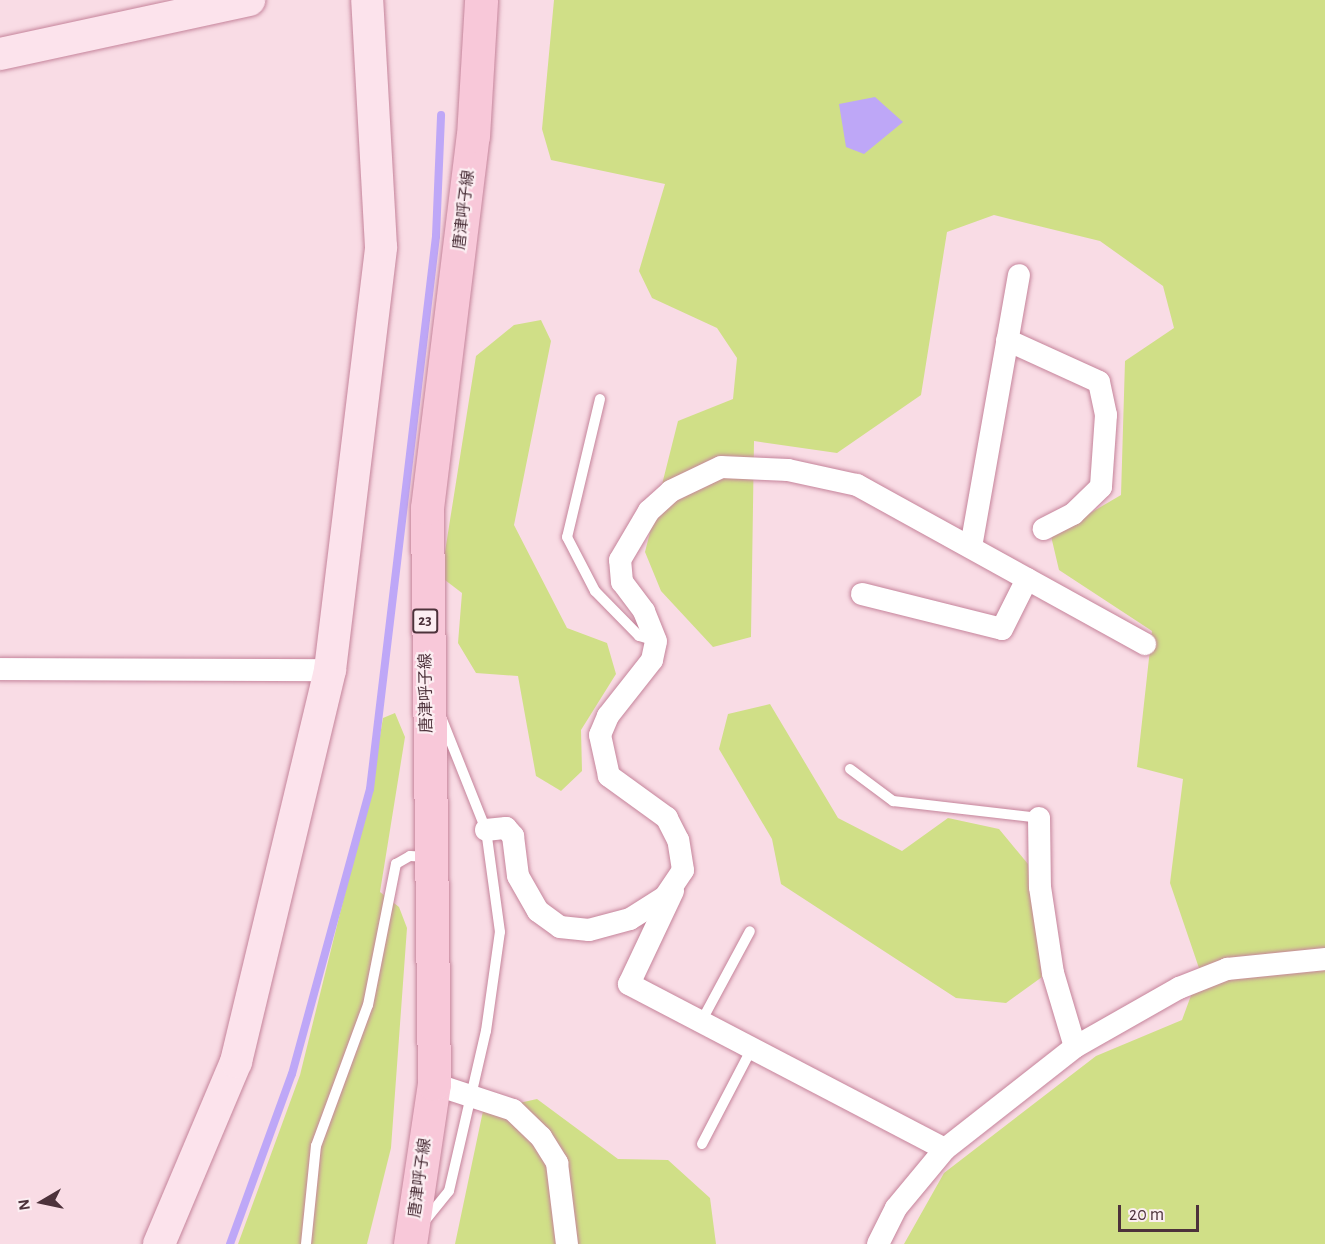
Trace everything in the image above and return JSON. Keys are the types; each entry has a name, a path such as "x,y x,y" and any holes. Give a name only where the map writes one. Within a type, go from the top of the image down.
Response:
{"main road":[{"name":"唐津呼子線","path":"411,1241 434,1084 431,857 425,691 427,508 473,136 481,0"}],"street":[{"path":"0,54 249,0"},
{"path":"159,1244 236,1062 330,670 381,247 368,0"},
{"path":"971,548 1019,275"},
{"path":"1007,340 1099,382 1106,416 1101,487 1073,514 1044,529"},
{"path":"945,1149 629,984 683,870 678,840 667,818 609,776 602,760 600,735 608,716 652,660 656,641 644,611 622,582 620,560 649,511 671,491 721,467 788,470 857,485 1145,645"},
{"path":"862,594 1002,629 1027,579"},
{"path":"0,669 330,670"},
{"path":"1039,818 1040,887 1052,962 1075,1047"},
{"path":"486,830 506,828 513,836 518,876 538,911 560,927 589,930 630,919 664,897 683,870"},
{"path":"878,1244 896,1208 945,1149 1075,1047 1179,988 1227,969 1325,959"},
{"path":"434,1084 471,1094 513,1110 541,1137 557,1163 567,1244"}],"lane":[{"path":"600,399 567,537 595,591 639,636 656,641"},
{"path":"411,1241 449,1191 471,1094 500,932 486,830 448,725 425,691"},
{"path":"850,769 893,801 1039,818"},
{"path":"306,1244 316,1146 368,1005 396,864 410,856 431,857"},
{"path":"701,1022 750,931"},
{"path":"702,1144 752,1048"}],"green space":[{"path":"554,0 1325,0 1325,1244 904,1244 944,1173 1096,1056 1182,1020 1200,971 1170,883 1183,779 1137,767 1152,631 1059,570 1051,536 1121,495 1125,361 1174,328 1163,286 1100,241 994,215 947,232 921,395 837,453 754,441 751,637 713,647 661,591 645,552 678,421 733,399 737,358 717,328 652,298 639,271 665,184 551,160 542,129"},
{"path":"541,320 551,341 514,525 567,628 607,643 616,674 581,730 582,771 561,791 536,776 518,676 476,673 458,643 462,593 441,577 476,356 514,325"},
{"path":"770,704 838,818 902,851 948,818 999,829 1028,864 1042,977 1006,1003 956,998 781,884 772,839 719,749 728,714"},
{"path":"395,713 405,737 380,892 399,907 407,928 391,1148 367,1244 238,1244 300,1075 371,788 383,718"},
{"path":"537,1099 618,1159 668,1160 710,1198 716,1244 455,1244 483,1111"}],"shaded area":[{"path":"875,97 903,122 864,154 846,147 839,104"}],"waterway":[{"path":"230,1244 292,1074 370,789 436,236 441,115"}]}
